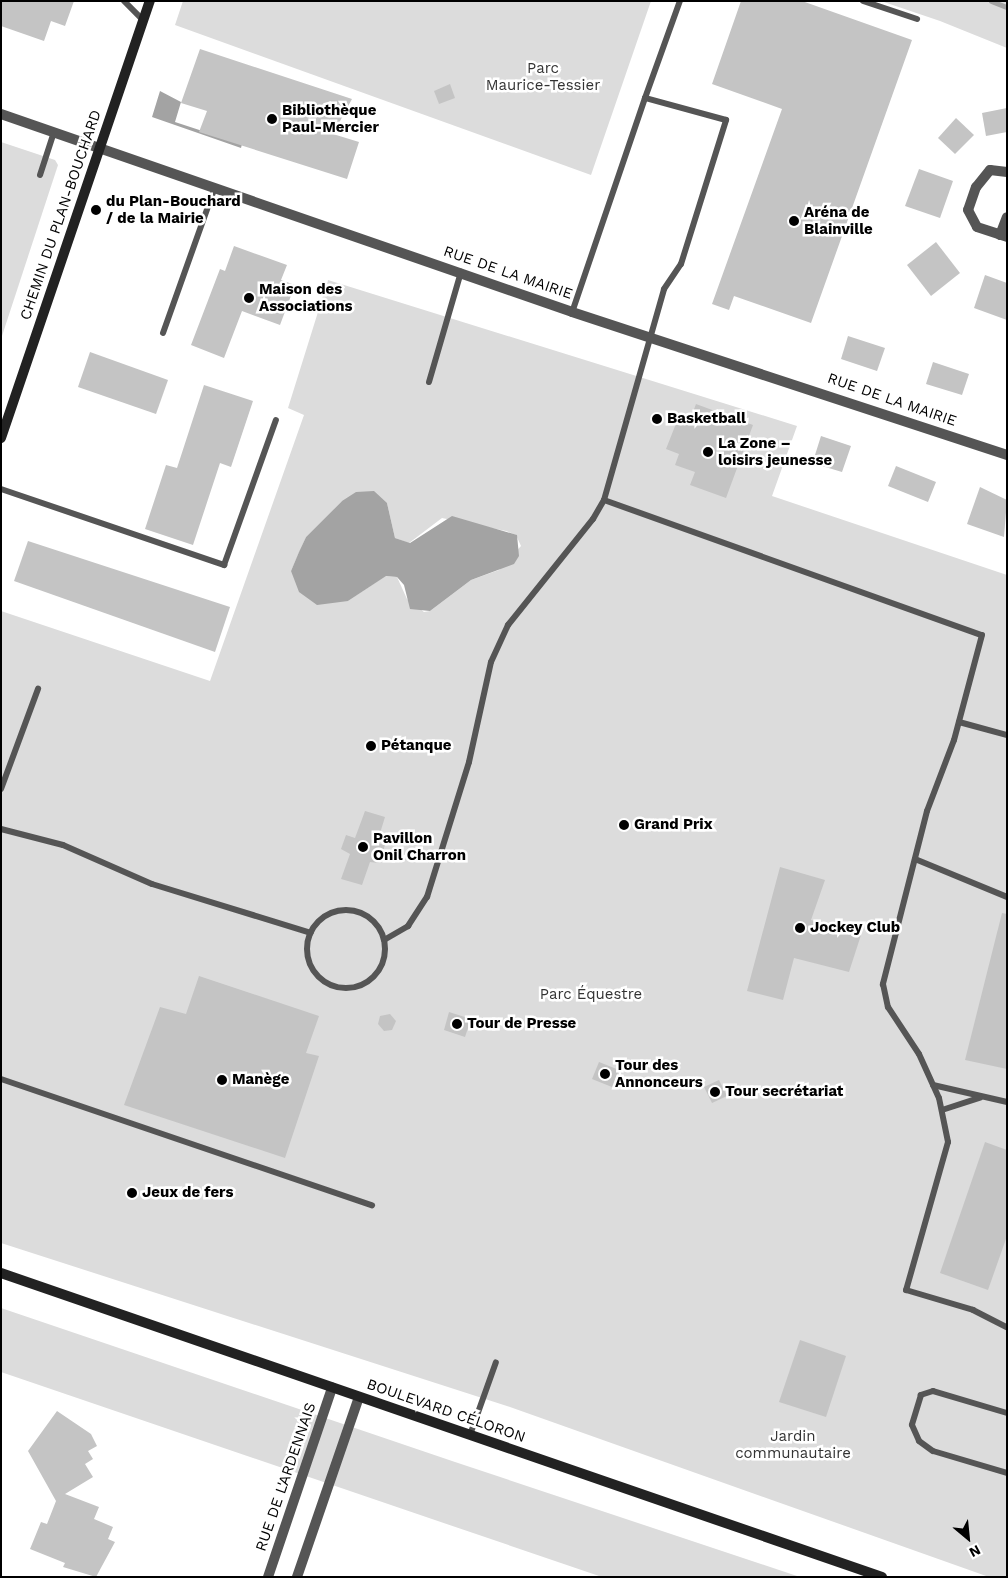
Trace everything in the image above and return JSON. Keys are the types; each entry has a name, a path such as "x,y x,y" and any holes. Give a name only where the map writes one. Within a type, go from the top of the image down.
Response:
{"street":[{"name":"CHEMIN DU PLAN-BOUCHARD","path":"1,438 6,411 100,148 150,1"},
{"name":"RUE DE LA MAIRIE","path":"1,114 572,312 1007,455"},
{"path":"1007,172 990,170 976,187 968,210 977,227 1003,236 1007,217"},
{"name":"BOULEVARD CÉLORON","path":"1,1273 882,1577"},
{"name":"RUE DE L'ARDENNAIS","path":"268,1577 332,1388"},
{"path":"297,1577 359,1397"}],"lane":[{"path":"124,1 144,21"},
{"path":"572,312 680,1"},
{"path":"864,1 917,20"},
{"path":"384,940 408,926 427,897 469,762 491,662 505,633 593,520 604,500 654,338 664,289 681,264 726,120 645,98"},
{"path":"40,176 54,132"},
{"path":"163,333 215,187"},
{"path":"429,382 461,272"},
{"path":"1,489 224,565 276,420"},
{"path":"604,500 982,634 959,722 926,811 883,984 888,1007 933,1085 942,1110 948,1142 906,1290 973,1310 1007,1327"},
{"path":"1,789 38,689"},
{"path":"959,722 1007,735"},
{"path":"1,829 63,845 152,884 311,933"},
{"path":"915,859 1007,897"},
{"path":"348,910 371,919 384,940 377,973 363,984 345,988 322,979 313,970 307,946 311,933 326,916 348,910"},
{"path":"1,1079 372,1204"},
{"path":"933,1085 982,1098 1007,1102"},
{"path":"942,1110 982,1098"},
{"path":"470,1435 496,1362"},
{"path":"1007,1413 933,1390 921,1395 912,1425 919,1442 933,1451 1007,1473"}],"green space":[{"name":"Parc Maurice-Tessier","path":"183,1 651,1 591,175 175,25"},
{"path":"881,1 1007,1 1007,48 940,21"},
{"path":"1,142 55,160 58,165 1,339"},
{"name":"Parc Équestre","path":"328,280 797,426 772,496 1007,575 1007,1577 989,1577 510,1407 1,1243 1,611 210,681 304,415 288,408","holes":["342,501 387,503 395,538 409,543 442,518 506,531 516,535 521,546 499,570 471,580 430,611 424,612 407,599 397,577 385,576 348,601 291,571 306,537"]},
{"path":"1,1308 800,1577 602,1577 1,1372"}],"shaded area":[{"path":"160,91 181,102 175,122 242,144 241,148 152,117"},
{"path":"374,491 387,503 395,538 410,543 452,516 517,535 519,556 514,564 471,580 430,611 410,609 404,585 397,577 386,576 348,601 317,605 299,592 291,571 306,537 342,501 356,492"}],"building":[{"path":"1,1 74,1 65,26 51,21 44,41 1,26"},
{"name":"Aréna de Blainville","path":"741,1 802,1 912,40 811,323 734,296 729,310 712,304 782,109 712,84"},
{"name":"Bibliothèque Paul-Mercier","path":"200,49 352,99 333,134 359,142 347,179 199,132 207,111 181,103"},
{"path":"450,84 455,98 439,104 434,91"},
{"path":"1007,108 1007,132 986,136 982,113"},
{"path":"956,118 974,135 955,154 938,138"},
{"path":"919,169 953,181 940,218 905,206"},
{"path":"936,242 960,273 931,296 907,265"},
{"name":"Maison des Associations","path":"234,246 287,265 281,280 295,285 280,325 242,311 224,358 191,345 220,269 225,271"},
{"path":"985,275 1007,283 1007,320 974,308"},
{"path":"848,336 885,348 877,371 841,359"},
{"path":"90,352 168,380 156,414 78,387"},
{"path":"933,362 969,374 962,395 926,384"},
{"path":"204,385 253,401 231,467 220,463 193,545 145,529 166,465 177,468"},
{"name":"La Zone – loisirs jeunesse","path":"696,404 753,425 726,498 690,485 695,472 675,465 679,454 666,449 679,416 690,420"},
{"path":"821,436 851,446 842,472 822,466 824,459 815,455"},
{"path":"896,466 936,482 928,502 888,486"},
{"path":"980,487 1007,500 1004,537 967,524"},
{"path":"28,541 230,607 215,652 14,581"},
{"name":"Pavillon Onil Charron","path":"365,811 385,817 377,843 385,845 379,863 370,862 362,885 341,879 350,854 341,849 346,835 355,838"},
{"name":"Jockey Club","path":"780,867 825,880 811,920 861,935 849,972 794,958 783,1000 747,991"},
{"path":"1002,913 1007,914 1007,1069 965,1060"},
{"name":"Manège","path":"199,976 319,1016 306,1053 319,1056 285,1158 124,1105 160,1007 186,1014"},
{"name":"Tour de Presse","path":"449,1012 471,1019 465,1037 444,1030"},
{"path":"390,1014 396,1021 392,1030 384,1031 378,1024 380,1016"},
{"name":"Tour des Annonceurs","path":"599,1062 619,1070 612,1087 592,1079"},
{"name":"Tour secrétariat","path":"719,1080 727,1096 712,1103 704,1087"},
{"path":"985,1142 1007,1150 1007,1236 988,1290 940,1273"},
{"path":"800,1340 846,1356 826,1417 779,1402"},
{"path":"57,1411 91,1434 97,1446 88,1451 93,1459 85,1464 93,1477 65,1494 99,1507 94,1519 113,1527 108,1539 115,1542 96,1577 63,1567 65,1563 30,1549 41,1522 47,1524 56,1501 28,1451"}],"waterway":[{"path":"991,1 1007,7"}],"place":[{"name":"Bibliothèque Paul-Mercier","path":"272,119"},
{"name":"du Plan-Bouchard / de la Mairie","path":"96,210"},
{"name":"Aréna de Blainville","path":"794,221"},
{"name":"Maison des Associations","path":"249,298"},
{"name":"Basketball","path":"657,419"},
{"name":"La Zone – loisirs jeunesse","path":"708,452"},
{"name":"Pétanque","path":"371,746"},
{"name":"Grand Prix","path":"624,825"},
{"name":"Pavillon Onil Charron","path":"363,847"},
{"name":"Jockey Club","path":"800,928"},
{"name":"Tour de Presse","path":"457,1024"},
{"name":"Tour des Annonceurs","path":"605,1074"},
{"name":"Manège","path":"222,1080"},
{"name":"Tour secrétariat","path":"715,1092"},
{"name":"Jeux de fers","path":"132,1193"}],"park label":[{"name":"Jardin communautaire","path":"793,1444"}]}
